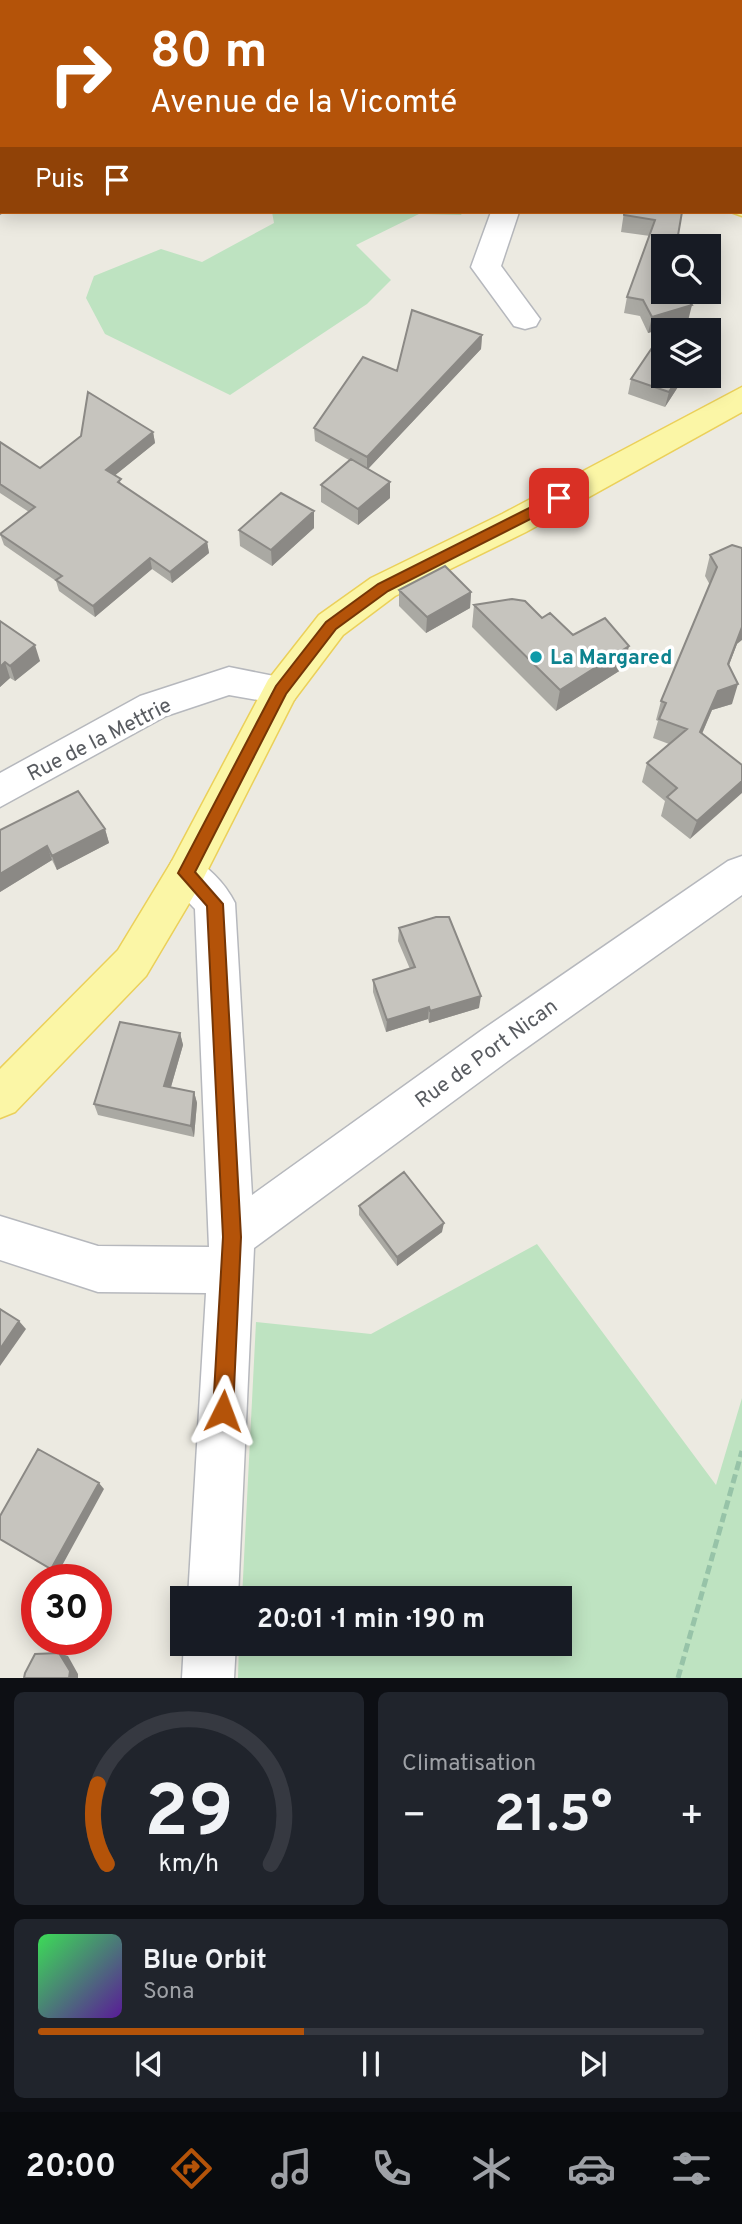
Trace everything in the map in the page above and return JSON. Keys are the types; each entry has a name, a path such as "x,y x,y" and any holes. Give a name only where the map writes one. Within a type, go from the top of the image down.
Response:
{"main road":[{"path":"0,1098 132,963 186,873 281,690 331,625 383,587 514,523 742,398"}],"street":[{"path":"504,214 486,267 525,319"},
{"name":"Rue de la Mettrie","path":"0,791 153,706 229,681 281,690"},
{"path":"186,873 215,904 231,1253 214,1586"},
{"name":"Rue de Port Nican","path":"231,1253 742,873"},
{"path":"0,1238 98,1269 231,1253"},
{"path":"208,1678 209,1656"}],"path":[{"path":"678,1678 742,1451"}],"green space":[{"path":"272,214 419,214 356,245 391,280 367,304 230,395 105,334 86,298 94,276 161,249 202,262 274,223"},
{"path":"537,1244 716,1485 742,1398 742,1678 238,1678 239,1656 572,1656 572,1586 243,1586 256,1322 371,1334"}],"building":[{"path":"624,214 682,214 678,234 651,234 651,304 692,305 652,317 643,300 627,297 655,220"},
{"path":"412,310 482,335 367,457 314,428 363,357 397,371"},
{"path":"651,349 651,386 631,379"},
{"path":"88,392 153,432 106,470 121,479 118,482 207,542 170,572 150,558 93,606 56,580 62,576 0,534 35,507 0,484 0,442 40,468 81,436"},
{"path":"351,459 390,482 358,509 321,485"},
{"path":"281,493 314,511 271,550 239,530"},
{"path":"732,545 742,548 742,627 728,664 738,684 718,691 700,732 742,765 742,781 697,821 667,797 677,788 647,763 687,729 659,719 666,703 661,701 717,567 710,555"},
{"path":"445,566 471,592 427,617 399,590"},
{"path":"512,599 525,601 542,618 550,613 573,635 605,618 629,646 560,690 474,605"},
{"path":"0,621 35,645 10,666 5,662 0,667"},
{"path":"78,791 105,829 52,856 47,846 0,874 0,830"},
{"path":"436,917 449,917 481,996 430,1011 429,1007 387,1020 373,980 415,967 399,928"},
{"path":"120,1022 180,1033 164,1086 194,1092 191,1126 94,1104"},
{"path":"404,1172 444,1223 397,1257 359,1206"},
{"path":"0,1309 19,1321 0,1349"},
{"path":"38,1449 99,1483 54,1564 42,1564 0,1539 0,1516"},
{"path":"34,1655 60,1655 70,1671 69,1678 24,1678"}],"place":[{"name":"La Margared","path":"536,657"}],"route":[{"path":"223,1411 232,1237 215,904 186,873 281,690 331,625 383,587 559,498"}]}
